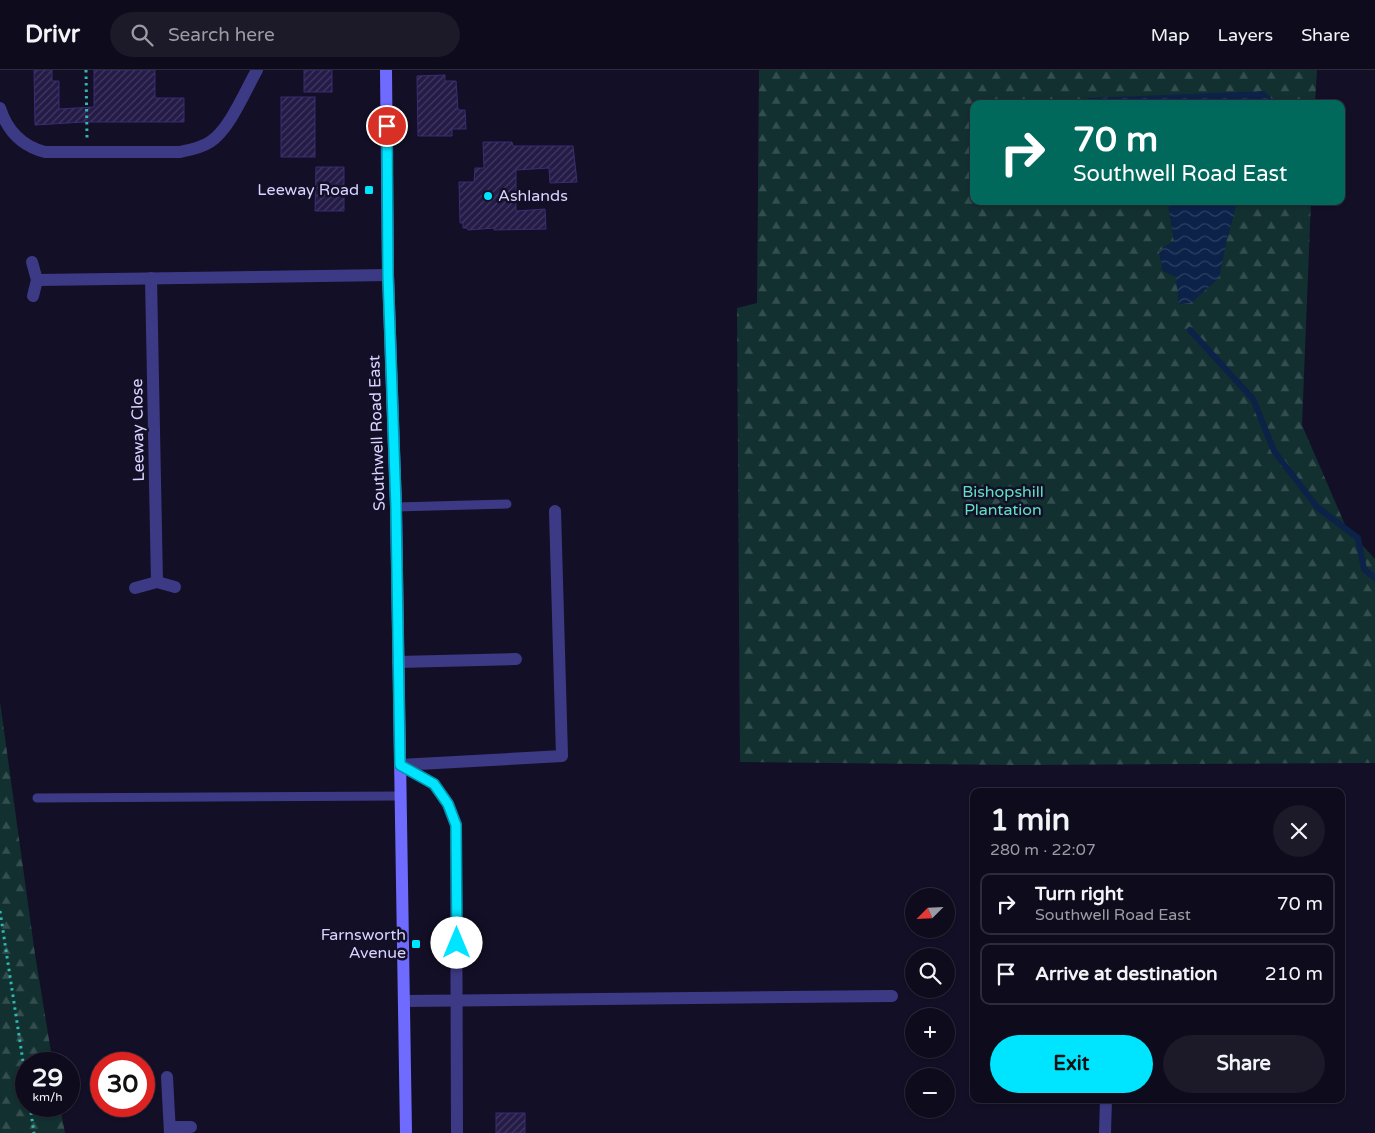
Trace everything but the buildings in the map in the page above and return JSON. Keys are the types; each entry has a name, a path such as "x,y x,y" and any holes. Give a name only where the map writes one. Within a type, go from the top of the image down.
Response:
{"main road":[{"name":"Southwell Road East","path":"386,70 388,275 396,507 406,1133"}],"street":[{"path":"0,108 3,119 11,131 35,149 45,152 180,152 211,142 222,130 257,70"},
{"path":"32,262 37,280 33,296"},
{"path":"37,280 388,275"},
{"name":"Leeway Close","path":"151,278 157,582"},
{"path":"400,765 562,756 556,511"},
{"path":"135,588 157,582 175,587"},
{"path":"398,662 516,659"},
{"path":"400,765 434,784 448,804 456,825 457,1133"},
{"path":"404,1001 892,996"},
{"path":"167,1076 170,1130 191,1127"},
{"path":"1105,1133 1106,1103"}],"lane":[{"path":"396,507 507,504"},
{"path":"37,798 400,796"}],"path":[{"path":"86,70 87,151"},
{"path":"0,911 22,1052"},
{"path":"32,1117 34,1133"}],"green space":[{"name":"Bishopshill Plantation","path":"759,70 1317,70 1315,100 1088,98 1088,100 970,100 970,205 1169,205 1174,241 1159,251 1163,271 1177,277 1179,304 1227,239 1236,205 1311,205 1302,425 1346,527 1375,559 1375,763 1014,765 740,762 737,308 757,303"},
{"path":"0,702 35,954 51,1052 15,1052 15,1117 62,1117 65,1133 0,1133"}],"water":[{"path":"1264,91 1273,100 1088,100 1088,98"},
{"path":"1169,205 1236,205 1219,278 1191,303 1179,304 1176,277 1163,271 1159,251 1174,241"}],"waterway":[{"path":"1190,330 1253,399 1274,451 1317,507 1358,538 1364,569 1375,578"}],"place":[{"name":"Leeway Road","path":"369,190"},
{"name":"Ashlands","path":"488,196"},
{"name":"Farnsworth Avenue","path":"416,944"}],"route":[{"path":"387,126 388,275 396,507 400,765 434,784 448,804 456,825 457,943"}]}
